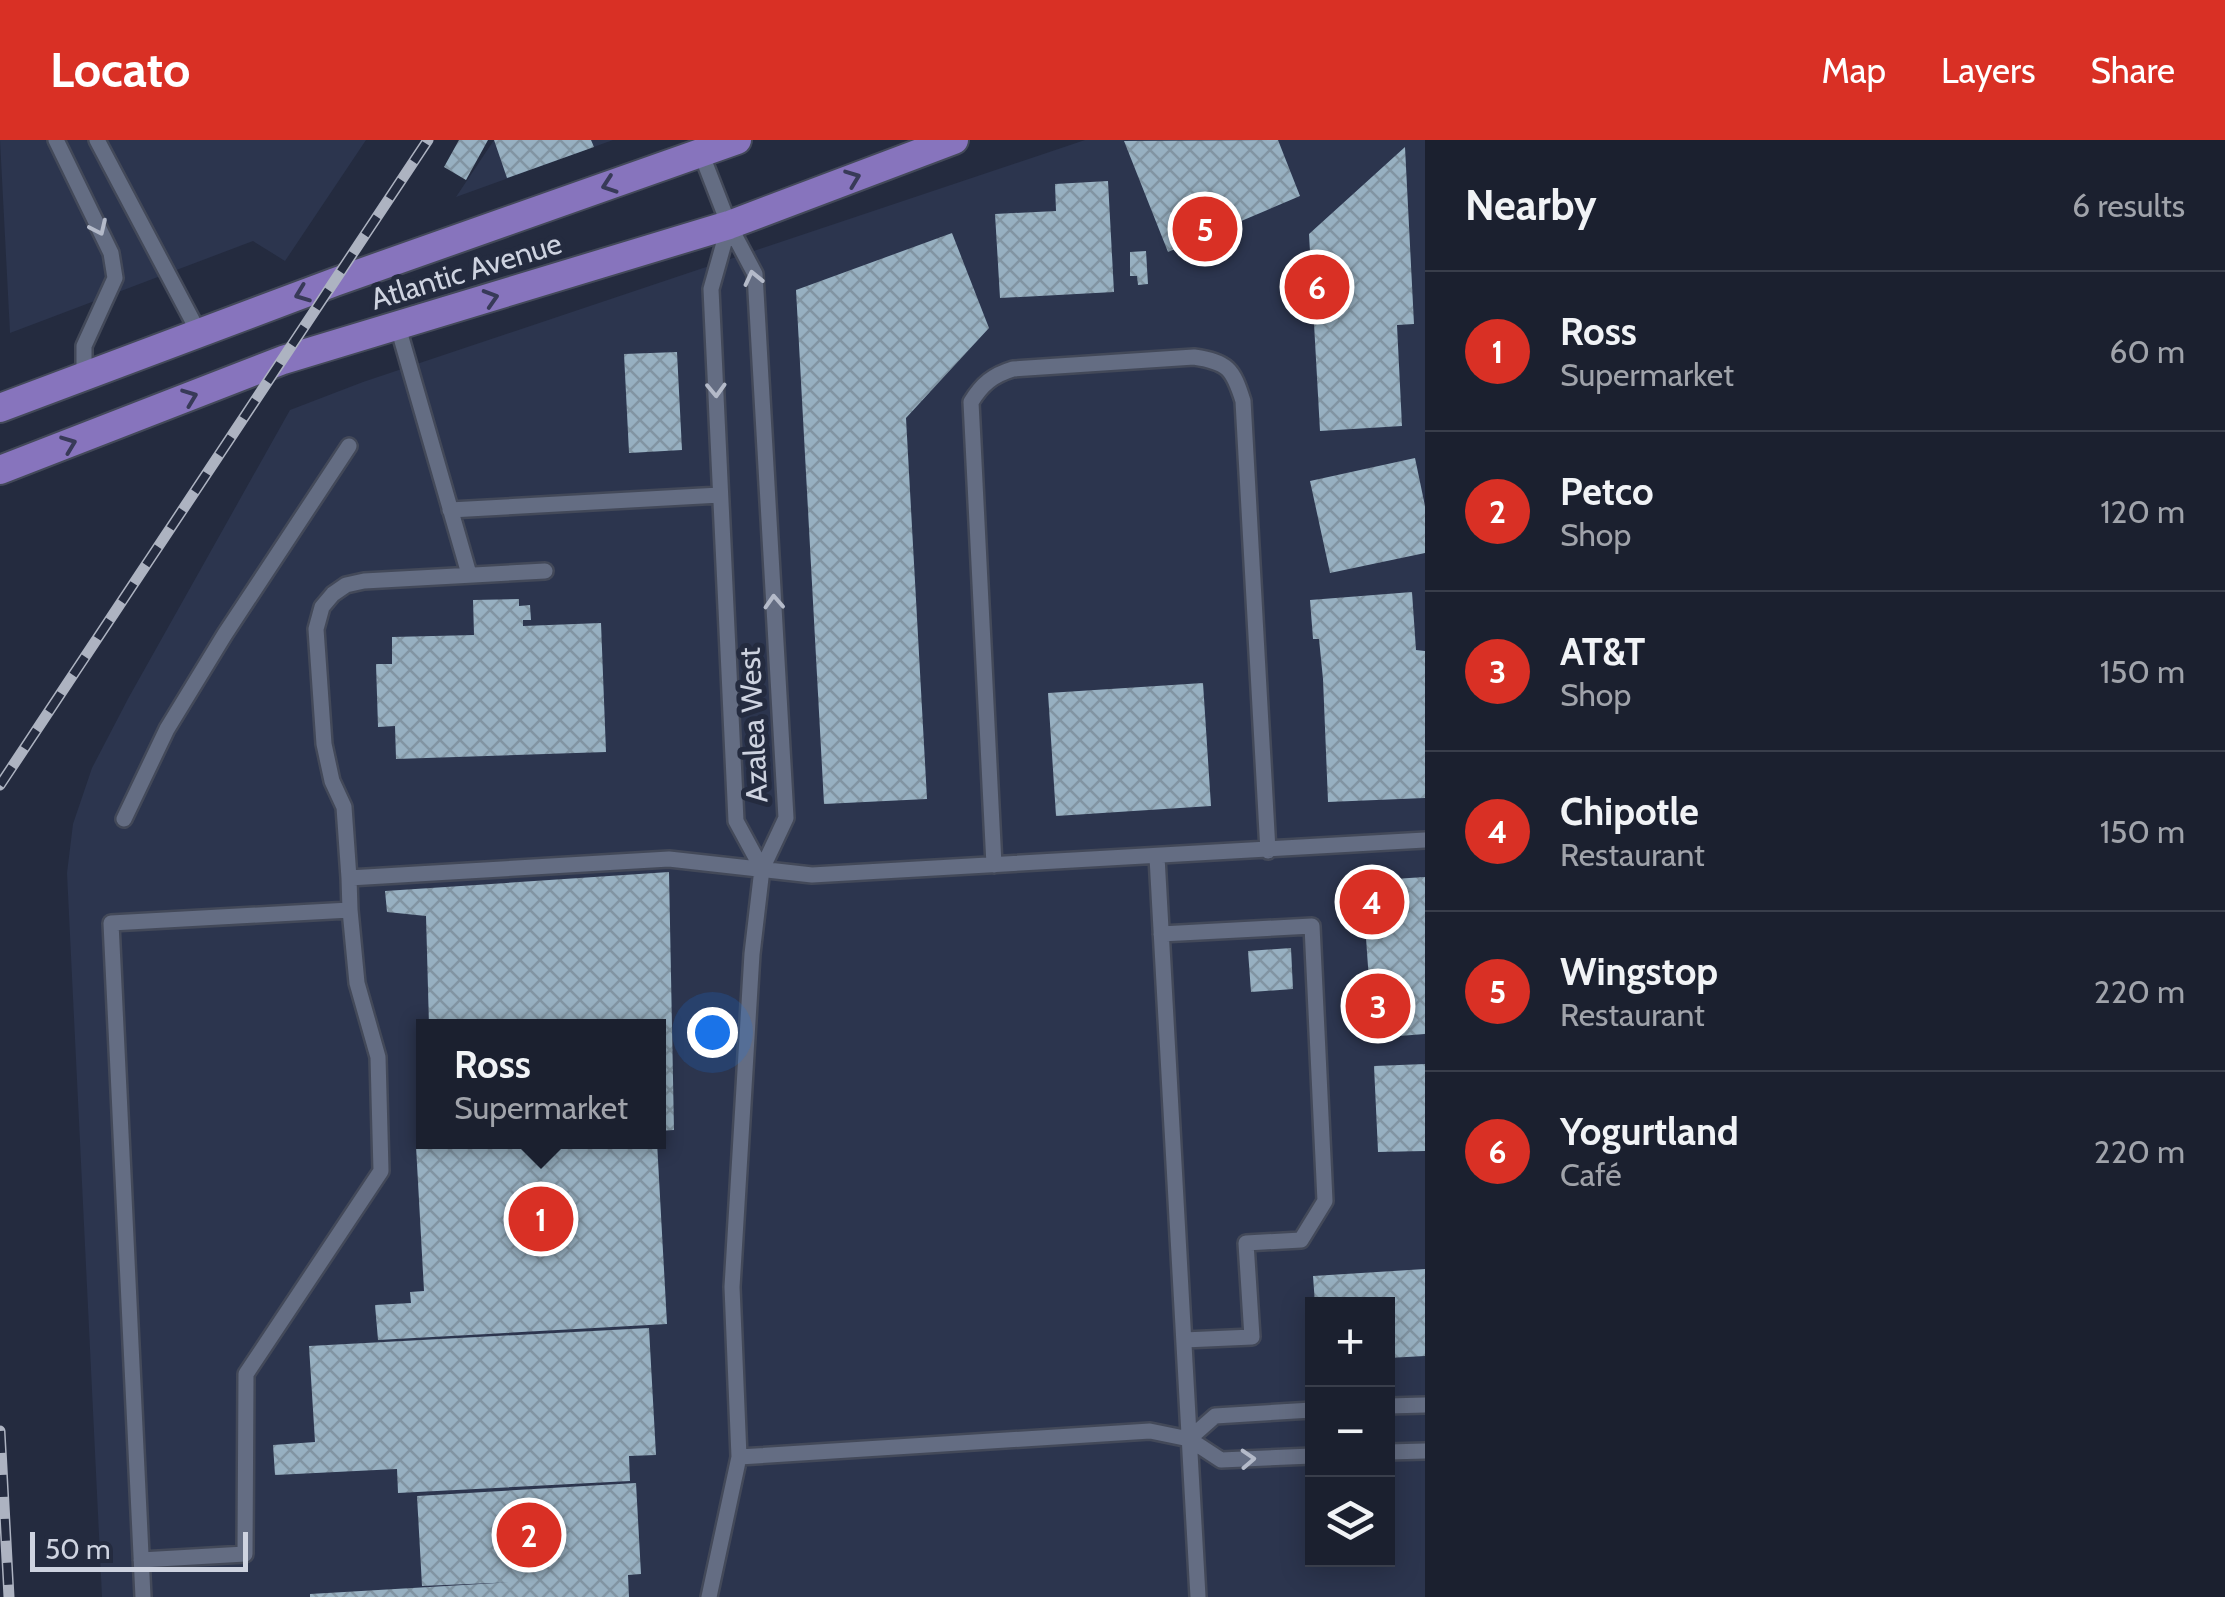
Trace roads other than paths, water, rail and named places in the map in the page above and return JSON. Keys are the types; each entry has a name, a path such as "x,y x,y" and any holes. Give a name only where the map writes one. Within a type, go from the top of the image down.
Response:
{"main road":[{"name":"Atlantic Avenue","path":"0,408 737,140"},
{"name":"Atlantic Avenue","path":"0,470 283,360 729,225 954,140"}],"lane":[{"path":"56,140 111,253 115,278 84,346 84,376"},
{"path":"98,140 200,333"},
{"name":"Azalea West","path":"701,153 729,225 756,274 786,818 762,869"},
{"name":"Azalea West","path":"729,225 712,280 736,821 762,869"},
{"path":"398,327 469,574"},
{"path":"994,866 971,402 980,386 1013,369 1194,357 1220,360 1236,377 1243,401 1268,851"},
{"path":"124,819 167,730 225,634 350,446"},
{"path":"450,510 720,495"},
{"path":"141,1560 245,1554 246,1374 381,1171 378,1057 357,984 344,806 332,781 322,719 316,629 322,607 346,585 364,581 545,571"},
{"path":"349,878 669,859 812,876 1425,840"},
{"path":"1157,857 1198,1597"},
{"path":"709,1597 739,1457 732,1287 749,987 762,869"},
{"path":"143,1597 111,924 350,910"},
{"path":"1161,934 1312,926 1325,1201 1301,1240 1246,1244 1252,1338 1184,1340"},
{"path":"1395,1406 1425,1404"},
{"path":"1189,1439 1214,1416 1305,1410"},
{"path":"739,1457 1150,1431 1189,1439 1221,1460 1305,1456"},
{"path":"1395,1452 1425,1451"}],"railway":[{"path":"0,785 428,140"},
{"path":"0,1431 9,1597"}],"place":[{"name":"Wingstop","path":"1205,229"},
{"name":"Yogurtland","path":"1317,287"},
{"name":"Chipotle","path":"1372,902"},
{"name":"AT&T","path":"1378,1006"},
{"name":"Ross","path":"541,1219"},
{"name":"Petco","path":"529,1535"}]}
